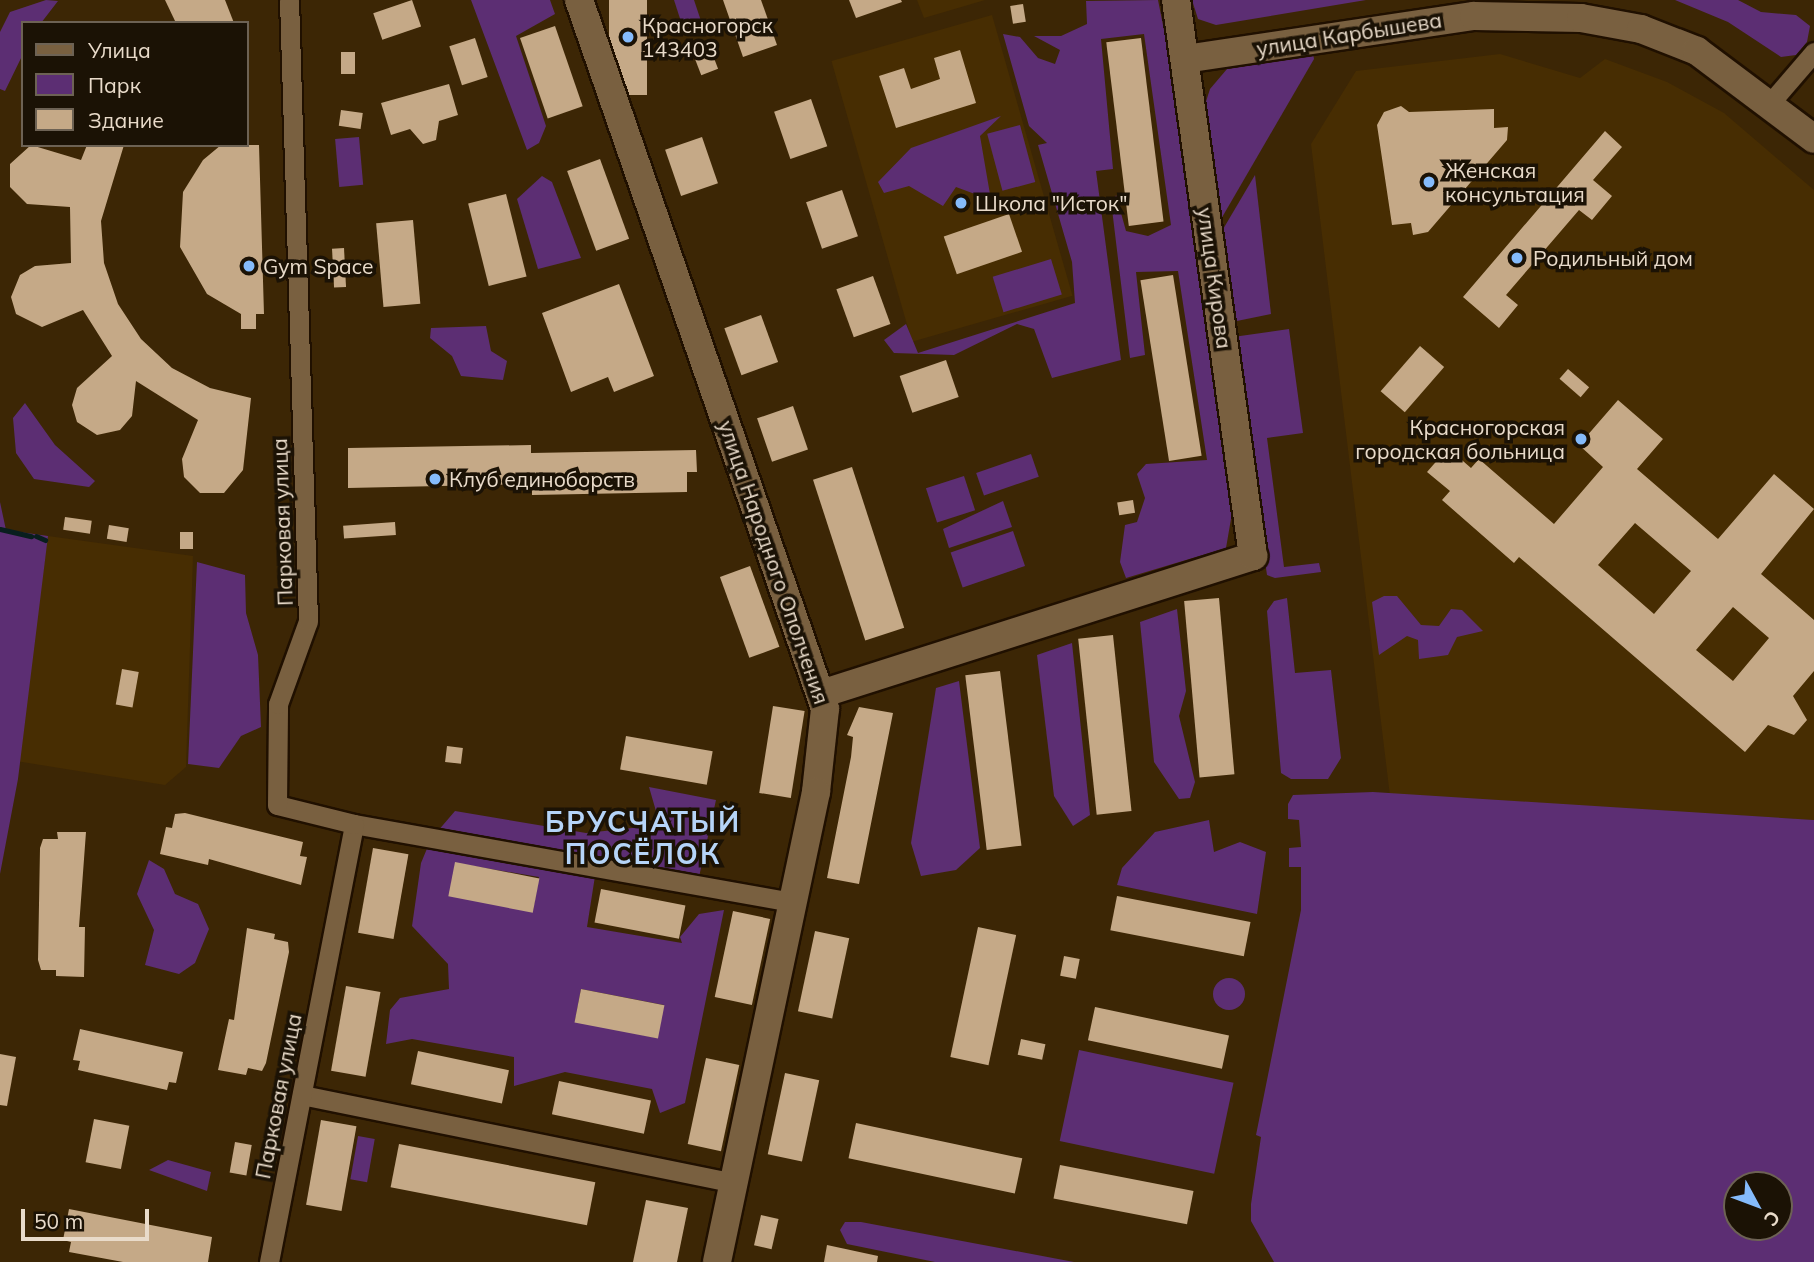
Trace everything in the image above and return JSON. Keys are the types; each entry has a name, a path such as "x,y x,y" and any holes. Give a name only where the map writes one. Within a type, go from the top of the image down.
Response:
{"street":[{"name":"Парковая улица","path":"269,1262 355,824 277,805 278,704 308,621 289,0"},
{"name":"улица Народного Ополчения","path":"579,0 821,694 823,754 717,1262"},
{"name":"улица Кирова","path":"821,694 1253,556 1176,0"},
{"name":"улица Карбышева","path":"1185,60 1474,16 1581,18 1641,29 1697,51 1771,102 1814,139"},
{"path":"1771,102 1814,52"},
{"path":"355,824 793,902"},
{"path":"302,1095 734,1183"}],"shaded area":[{"path":"917,0 985,0 924,18"},
{"name":"Школа \"Исток\"","path":"992,15 1072,296 912,342 831,61"},
{"name":"Красногорская городская больница","path":"1500,54 1580,78 1605,59 1667,82 1724,113 1814,190 1814,820 1390,796 1311,144 1356,71"},
{"path":"48,536 193,556 186,767 165,785 16,761"}],"green space":[{"path":"46,0 58,1 43,21 21,21 21,58 5,91 0,89 0,32 10,12"},
{"path":"471,0 550,0 555,14 516,36 546,126 539,143 527,150"},
{"path":"674,0 694,0 702,24 684,31"},
{"path":"1158,0 1203,226 1237,484 1226,548 1126,578 1120,562 1125,525 1137,522 1145,498 1137,474 1146,464 1207,460 1178,271 1136,272 1145,355 1130,358 1112,209 1116,195 1126,231 1148,236 1171,225 1144,34 1101,39 1113,169 1096,171 1121,360 1052,378 1034,329 1017,324 954,355 894,353 884,340 906,324 918,353 1075,303 1072,262 1038,145 1047,143 1029,126 1003,34 1020,37 1038,58 1055,64 1060,50 1034,36 1061,36 1087,24 1086,1"},
{"path":"1192,0 1366,0 1216,25 1198,19"},
{"path":"1675,0 1738,0 1761,12 1796,15 1810,26 1807,42 1796,55 1781,57 1728,22"},
{"path":"1313,54 1314,59 1217,226 1202,114 1210,89 1227,69"},
{"path":"1001,116 980,136 991,200 956,187 943,206 909,186 884,193 878,182 911,148"},
{"path":"1020,125 1035,182 1002,191 987,134"},
{"path":"359,137 363,185 339,187 335,139"},
{"path":"1255,175 1271,314 1232,322 1219,236"},
{"path":"542,176 552,182 581,258 538,269 517,199"},
{"path":"1051,259 1062,294 1003,312 993,277"},
{"path":"486,326 491,351 507,361 503,380 461,376 452,356 430,338 431,328"},
{"path":"1289,329 1303,433 1267,438 1284,567 1319,563 1321,572 1275,578 1267,575 1233,337"},
{"path":"25,403 55,445 95,481 89,487 34,479 16,453 13,418"},
{"path":"1031,454 1039,477 984,496 976,473"},
{"path":"964,476 975,510 937,523 926,488"},
{"path":"1003,501 1012,527 949,548 943,529"},
{"path":"0,502 6,530 48,536 18,779 0,874"},
{"path":"1013,531 1025,566 963,587 951,552"},
{"path":"197,562 245,575 246,613 258,655 261,727 241,736 219,768 188,764"},
{"path":"1384,596 1397,596 1421,625 1439,626 1451,609 1462,610 1483,631 1457,637 1448,655 1419,659 1418,640 1407,636 1379,655 1372,602"},
{"path":"1287,598 1295,673 1331,670 1341,758 1328,779 1291,779 1281,773 1267,611 1274,601"},
{"path":"1177,609 1186,691 1179,716 1195,782 1190,798 1179,799 1154,762 1140,622"},
{"path":"1072,643 1090,815 1073,826 1054,796 1037,655"},
{"path":"959,681 980,848 956,870 921,876 911,843 936,688"},
{"path":"649,787 716,800 699,877 598,857 587,927 682,943 680,937 699,914 724,910 685,1103 660,1113 652,1089 565,1072 514,1086 514,1057 412,1039 386,1044 390,1010 400,998 449,989 448,964 412,926 421,863 431,839 455,811 586,833 660,825","holes":["455,863 539,877 533,911","581,989 664,1005 657,1038 575,1021"]},
{"path":"1373,792 1814,820 1814,1262 1274,1262 1251,1221 1251,1204 1261,1137 1256,1135 1301,910 1301,867 1289,867 1289,848 1301,847 1299,820 1288,819 1288,804 1293,795"},
{"path":"1209,820 1214,852 1240,842 1266,852 1257,914 1117,885 1122,868 1155,832"},
{"path":"149,860 164,869 175,894 198,904 209,929 195,963 179,974 145,965 154,930 137,894"},
{"path":"1229,978 1240,983 1245,994 1240,1005 1229,1010 1218,1005 1213,994 1218,983"},
{"path":"1079,1050 1234,1083 1214,1174 1060,1141"},
{"path":"358,1136 375,1139 367,1182 350,1179"},
{"path":"168,1160 211,1172 207,1191 149,1170"},
{"path":"845,1222 861,1222 1074,1262 935,1262 847,1244 840,1230"}],"building":[{"path":"165,0 225,0 233,21 175,21"},
{"path":"412,0 421,26 382,40 373,13"},
{"path":"609,0 647,0 647,95 609,95"},
{"path":"723,0 761,0 777,45 743,57"},
{"path":"849,0 901,0 902,2 856,18"},
{"path":"1023,4 1026,22 1013,24 1010,6"},
{"path":"555,26 583,106 548,118 520,38"},
{"path":"475,38 488,77 462,85 449,46"},
{"path":"1141,38 1164,222 1129,226 1106,42"},
{"path":"960,50 976,103 896,128 879,76 904,68 911,89 940,79 934,58"},
{"path":"341,52 355,52 355,74 341,74"},
{"path":"712,53 718,69 701,75 695,59"},
{"path":"449,84 458,115 439,121 436,140 423,144 410,129 391,135 381,103"},
{"path":"811,99 827,146 790,159 774,112"},
{"name":"Женская консультация","path":"1401,106 1409,112 1494,109 1494,128 1508,127 1507,140 1428,232 1413,235 1411,223 1392,225 1377,125 1384,112"},
{"path":"341,110 363,113 361,129 339,126"},
{"name":"Родильный дом","path":"1605,131 1622,147 1593,180 1612,196 1592,220 1579,210 1506,295 1518,305 1499,328 1463,297"},
{"path":"702,137 718,183 681,196 665,150"},
{"path":"259,145 264,314 256,314 256,329 241,329 241,314 207,294 180,247 183,192 203,160 219,147"},
{"path":"29,147 38,147 81,160 86,147 123,147 101,221 104,263 118,304 141,339 172,368 210,388 251,398 243,470 224,493 200,493 184,477 182,459 198,420 136,381 132,416 120,430 97,435 77,422 72,405 77,388 112,356 83,310 42,327 16,314 11,297 20,275 35,266 71,263 70,207 27,204 10,187 10,164"},
{"path":"600,159 629,239 596,251 567,171"},
{"path":"842,190 858,236 822,249 806,202"},
{"path":"506,194 527,276 489,286 468,203"},
{"path":"1009,214 1022,252 957,274 944,236"},
{"path":"413,220 420,304 383,307 376,223"},
{"path":"344,248 346,287 334,288 332,249"},
{"path":"1173,275 1202,456 1169,461 1140,280"},
{"path":"873,276 890,324 854,337 836,289"},
{"path":"619,284 654,376 614,392 608,377 571,392 542,313"},
{"path":"761,315 778,362 741,375 724,328"},
{"path":"1420,346 1444,367 1405,412 1381,391"},
{"path":"946,360 959,397 912,413 900,376"},
{"path":"1568,369 1589,387 1581,397 1559,379"},
{"path":"1618,400 1663,439 1637,469 1718,539 1774,474 1814,509 1761,574 1814,620 1814,671 1793,696 1807,720 1794,735 1768,725 1745,752 1519,557 1514,563 1442,500 1450,491 1427,472 1448,448 1471,468 1479,459 1554,524 1603,467 1579,445","holes":["1635,523 1691,571 1654,614 1598,565","1733,607 1769,638 1733,681 1696,650"]},
{"path":"793,406 808,449 772,462 757,418"},
{"path":"531,445 531,453 696,450 697,472 687,472 687,492 532,495 532,484 348,488 348,448"},
{"path":"852,467 904,628 865,640 813,480"},
{"path":"1133,500 1135,513 1119,515 1117,503"},
{"path":"65,517 92,521 90,534 63,530"},
{"path":"395,522 396,535 344,539 343,526"},
{"path":"109,525 129,528 127,542 107,539"},
{"path":"180,532 193,532 193,549 180,549"},
{"path":"750,566 779,647 749,658 720,577"},
{"path":"1219,598 1234,774 1200,777 1184,601"},
{"path":"1113,635 1132,811 1097,815 1078,639"},
{"path":"122,669 139,672 132,707 116,704"},
{"path":"1000,671 1021,846 987,850 965,675"},
{"path":"773,706 805,711 791,798 759,793"},
{"path":"859,707 893,713 859,884 827,878 851,757 853,737 847,735"},
{"path":"626,736 713,751 707,785 620,769"},
{"path":"447,746 463,748 461,764 445,762"},
{"path":"185,813 303,842 300,856 307,857 301,885 209,859 208,865 160,854 166,827 172,828 175,814"},
{"path":"57,832 86,832 79,927 85,927 84,977 56,976 56,970 41,970 38,960 40,848 43,839 58,839"},
{"path":"373,848 408,854 394,939 358,933"},
{"path":"455,862 539,878 533,913 448,896"},
{"path":"601,889 685,905 679,939 595,922"},
{"path":"1117,896 1251,922 1244,956 1110,930"},
{"path":"733,911 770,919 752,1005 715,997"},
{"path":"978,927 1016,935 988,1065 950,1057"},
{"path":"247,928 275,934 274,939 288,942 289,952 266,1063 262,1071 248,1068 246,1075 218,1070 229,1019 234,1020"},
{"path":"815,931 849,938 832,1018 798,1011"},
{"path":"1064,956 1080,959 1076,979 1060,976"},
{"path":"346,986 380,992 366,1077 331,1071"},
{"path":"581,989 664,1005 658,1039 575,1022"},
{"path":"1095,1007 1229,1035 1222,1069 1088,1040"},
{"path":"80,1029 183,1052 176,1083 169,1082 167,1090 78,1070 80,1061 73,1060"},
{"path":"1021,1039 1045,1044 1042,1060 1018,1055"},
{"path":"418,1051 509,1070 502,1104 411,1084"},
{"path":"0,1054 16,1057 7,1106 0,1105"},
{"path":"706,1058 739,1065 721,1151 688,1144"},
{"path":"785,1073 819,1080 802,1161 768,1154"},
{"path":"559,1081 651,1101 644,1134 552,1114"},
{"path":"94,1119 129,1126 121,1169 86,1162"},
{"path":"321,1120 356,1126 342,1211 306,1205"},
{"path":"856,1123 1022,1158 1015,1194 849,1158"},
{"path":"235,1142 252,1145 246,1175 230,1173"},
{"path":"399,1144 595,1182 587,1225 391,1187"},
{"path":"1060,1165 1194,1191 1187,1224 1054,1198"},
{"path":"646,1200 688,1208 677,1262 633,1262"},
{"path":"69,1209 212,1237 208,1262 123,1262 69,1252 71,1242 63,1240"},
{"path":"761,1215 779,1219 772,1249 754,1245"},
{"path":"827,1245 878,1256 877,1262 824,1262"}],"waterway":[{"path":"0,529 31,536"},
{"path":"36,536 45,540"}],"place":[{"name":"Красногорск 143403","path":"628,37"},
{"name":"Женская консультация","path":"1429,182"},
{"name":"Школа \"Исток\"","path":"961,203"},
{"name":"Родильный дом","path":"1517,258"},
{"name":"Gym Space","path":"249,266"},
{"name":"Красногорская городская больница","path":"1581,439"},
{"name":"Клуб единоборств","path":"435,479"}],"district":[{"name":"БРУСЧАТЫЙ ПОСЁЛОК","path":"643,838"}]}
